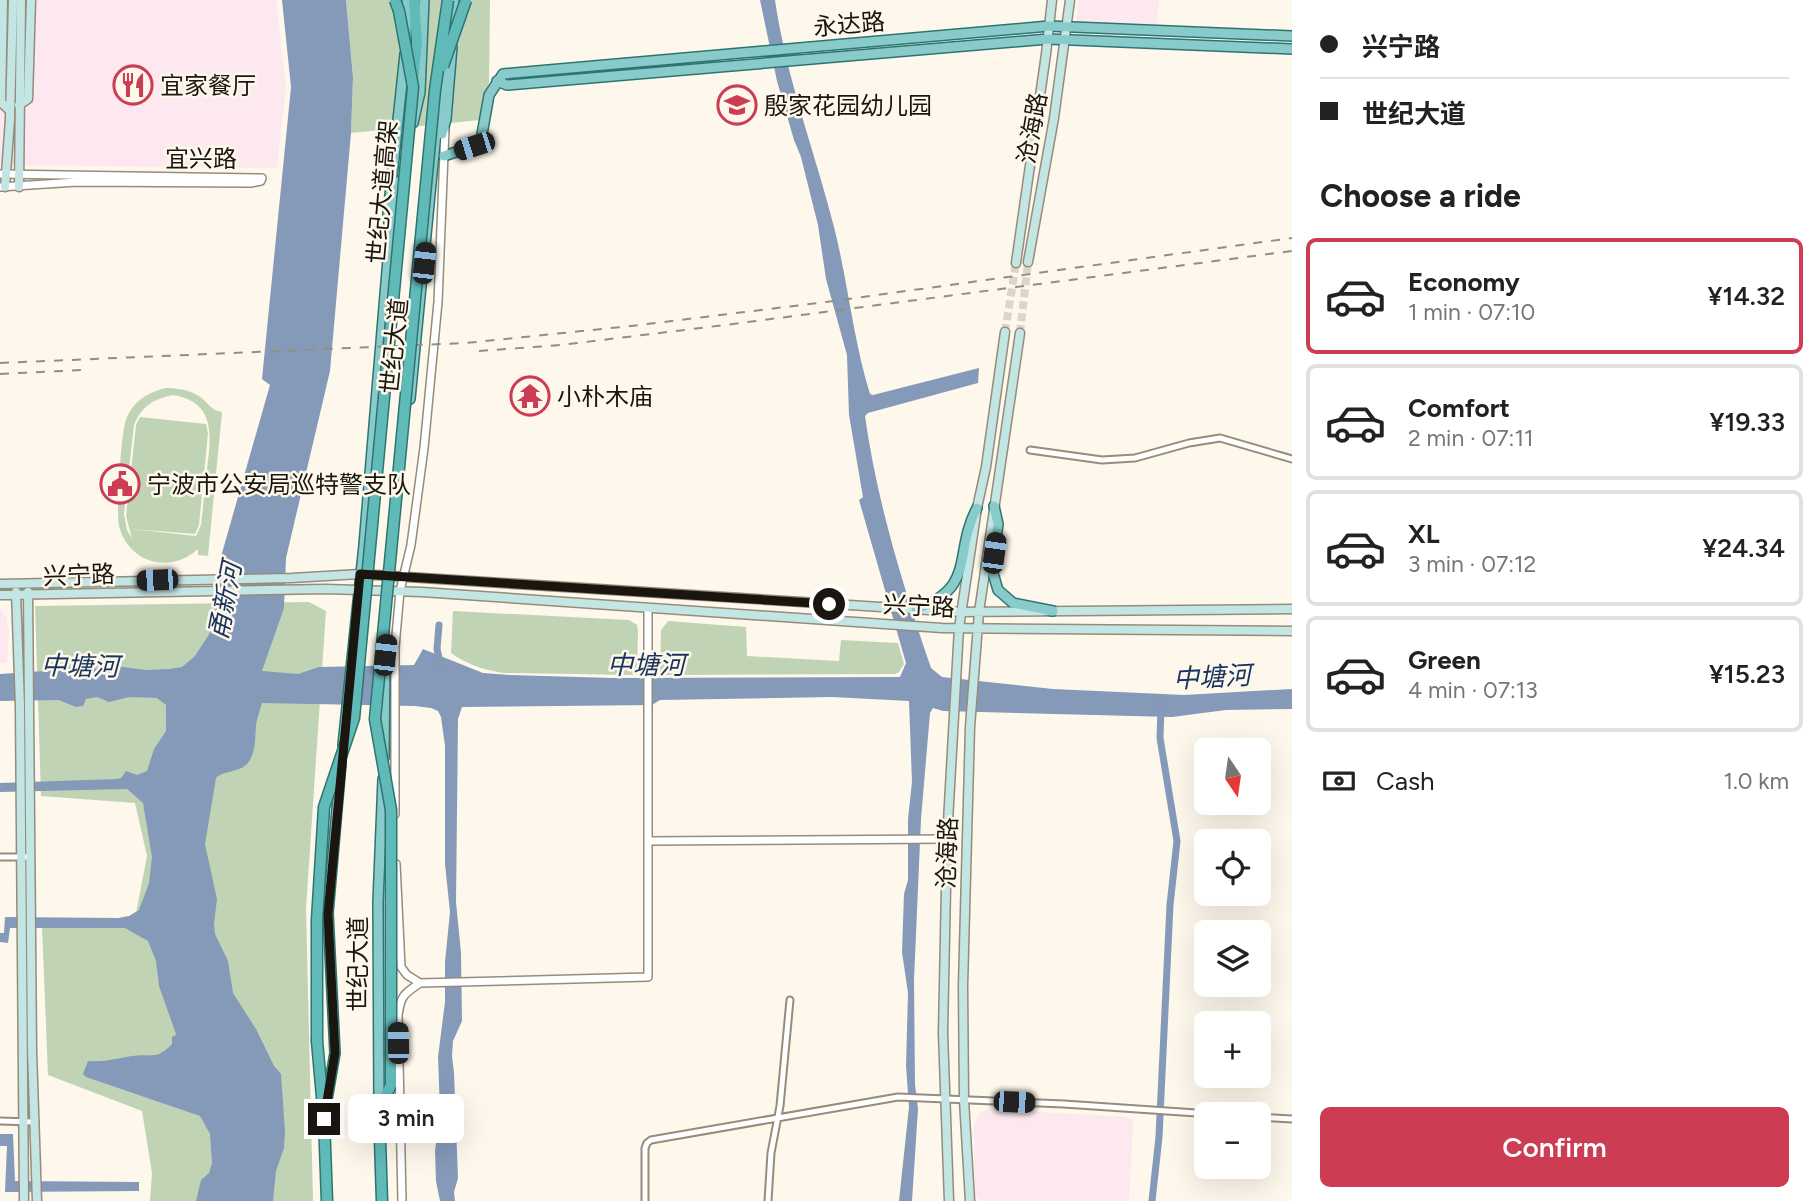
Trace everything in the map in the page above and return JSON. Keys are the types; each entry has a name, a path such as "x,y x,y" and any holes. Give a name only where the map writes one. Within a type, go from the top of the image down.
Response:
{"highway":[{"path":"395,0 412,87"},
{"path":"435,90 446,0"},
{"path":"435,90 466,0"},
{"path":"409,2 417,42 412,87"},
{"name":"世纪大道高架","path":"324,1119 317,1041 317,920 324,807 349,721 412,87"},
{"name":"世纪大道高架","path":"379,1110 391,1084 391,810 375,719 435,90"},
{"name":"世纪大道","path":"379,1110 382,1201"},
{"name":"世纪大道","path":"324,1119 327,1201"}],"main road":[{"path":"3,0 1,102 10,111"},
{"path":"2,187 10,111 13,0"},
{"path":"19,187 21,0"},
{"path":"19,105 28,99 32,0"},
{"name":"世纪大道","path":"324,1119 335,1053 328,914 349,721 351,664 390,235 420,92 424,0"},
{"name":"世纪大道","path":"379,1110 378,902 386,727 385,655 398,575 439,158 446,0"},
{"path":"454,0 446,119 439,158 474,146 481,140 489,95 497,81"},
{"name":"沧海路","path":"1016,263 1052,0"},
{"name":"沧海路","path":"1028,262 1070,0"},
{"path":"390,235 388,214 409,2"},
{"name":"永达路","path":"1292,36 1049,26 503,74 497,81 507,85 1048,39 1292,49"},
{"name":"沧海路","path":"949,1201 943,1033 947,839 956,672 960,612 986,467 1006,332"},
{"name":"沧海路","path":"970,1201 964,1100 963,986 971,709 979,612 1020,333"},
{"name":"沧海路","path":"994,506 998,524 992,570 998,590 1013,603 1053,611"},
{"name":"沧海路","path":"916,609 934,603 955,584 970,521 977,508"},
{"name":"兴宁路","path":"28,584 360,574 960,612 1292,609"},
{"path":"0,584 28,584 30,707 25,857 24,1201"},
{"path":"16,584 37,1201"},
{"name":"兴宁路","path":"0,595 211,590 396,591 922,627 1292,631"}],"street":[{"path":"398,575 411,545 425,448 438,302 439,158"},
{"name":"宜兴路","path":"2,187 74,182 251,183 261,181 262,178 3,174"},
{"path":"1030,450 1102,460 1135,458 1189,443 1220,438 1292,459"},
{"path":"396,591 395,842 399,956 401,967 407,975 420,983"},
{"path":"402,1201 398,1015 400,999 405,993 420,983 648,977 648,608"},
{"path":"648,841 947,839"},
{"path":"0,858 25,857"},
{"path":"768,1201 790,1000"},
{"path":"645,1201 647,1143 651,1140 904,1097 1194,1113"},
{"path":"1271,1118 1292,1119"},
{"path":"0,1121 33,1122"}],"shaded area":[{"path":"0,0 276,0 286,86 277,168 0,165"},
{"path":"1079,0 1159,0 1157,24 1076,21"},
{"path":"0,608 6,617 9,630 7,663 0,663"},
{"path":"987,1109 1128,1117 1133,1123 1129,1201 980,1201 975,1194 974,1124 980,1112"}],"green space":[{"path":"346,0 490,0 489,82 480,120 351,133 353,76"},
{"path":"175,388 192,392 215,410 222,412 208,556 198,555 198,549 176,561 152,561 141,557 132,549 119,526 122,440 126,420 137,403 159,390","holes":["173,395 197,405 208,422 209,433 208,457 201,525 196,536 131,529 195,534 199,525 208,433 206,424 140,417 136,425 126,516 132,539 124,514 134,425 145,408 154,401"]},
{"path":"309,602 326,611 306,908 313,1201 150,1201 152,1173 142,1111 48,1075 42,927 135,919 147,856 135,803 41,796 35,606"},
{"path":"453,611 629,620 637,625 638,631 637,675 504,673 476,666 451,653"},
{"path":"668,621 746,627 747,656 839,661 841,640 898,643 904,664 895,674 660,675 661,630"}],"water":[{"path":"282,0 346,0 353,77 351,133 330,371 286,558 284,608 262,671 298,674 319,667 414,665 423,649 483,673 510,675 612,678 900,677 906,663 859,500 863,497 849,415 847,355 826,279 818,225 801,157 777,81 760,0 775,0 793,86 834,227 870,394 979,368 978,383 865,416 876,480 892,544 931,668 942,677 1053,689 1184,695 1292,689 1292,709 1226,710 1172,717 943,711 933,708 930,713 921,819 914,980 915,1084 918,1109 912,1201 899,1201 909,1107 906,1066 908,993 902,952 912,782 909,701 832,697 660,700 652,705 462,707 458,719 456,902 461,953 462,1021 453,1041 452,1056 458,1178 454,1192 455,1201 440,1201 436,1181 435,1151 440,1111 438,1057 445,1002 445,962 450,912 445,864 445,746 438,711 415,706 262,703 250,760 243,767 216,778 205,844 217,899 215,934 228,961 233,993 281,1074 284,1148 276,1171 273,1201 196,1201 201,1180 209,1173 212,1163 210,1134 200,1116 83,1074 88,1061 162,1053 172,1044 172,1037 176,1035 159,986 156,961 148,941 125,928 10,928 8,943 0,942 0,933 4,933 5,917 129,916 139,910 149,883 152,857 143,803 127,789 0,792 0,783 116,779 121,778 126,771 137,775 147,771 154,749 166,731 166,705 157,698 129,697 109,702 97,697 86,699 83,706 76,707 59,700 0,701 0,674 81,665 93,669 115,666 146,670 182,667 195,656 213,628 220,560 270,385 262,379 291,87"},
{"path":"0,1134 13,1134 15,1181 139,1182 139,1191 5,1192 7,1146 0,1146"}],"waterway":[{"path":"439,625 437,649 440,663"},
{"path":"1152,1201 1159,1137 1170,905 1177,841 1160,738 1161,707"}],"tunnel":[{"path":"1020,333 1028,262"},
{"path":"1005,332 1016,263"}],"railway":[{"path":"0,363 466,343 826,302 1292,238"},
{"path":"479,351 561,345 725,325 1292,251"},
{"path":"0,374 81,370"}],"place":[{"name":"宜家餐厅","path":"133,85"},
{"name":"殷家花园幼儿园","path":"737,105"},
{"name":"小朴木庙","path":"530,396"},
{"name":"宁波市公安局巡特警支队","path":"120,484"}],"route":[{"path":"324,1119 335,1053 328,914 360,574 829,604"}],"water label":[{"name":"甬新河","path":"225,601"},
{"name":"中塘河","path":"646,665"},
{"name":"中塘河","path":"80,666"},
{"name":"中塘河","path":"1212,677"}]}
